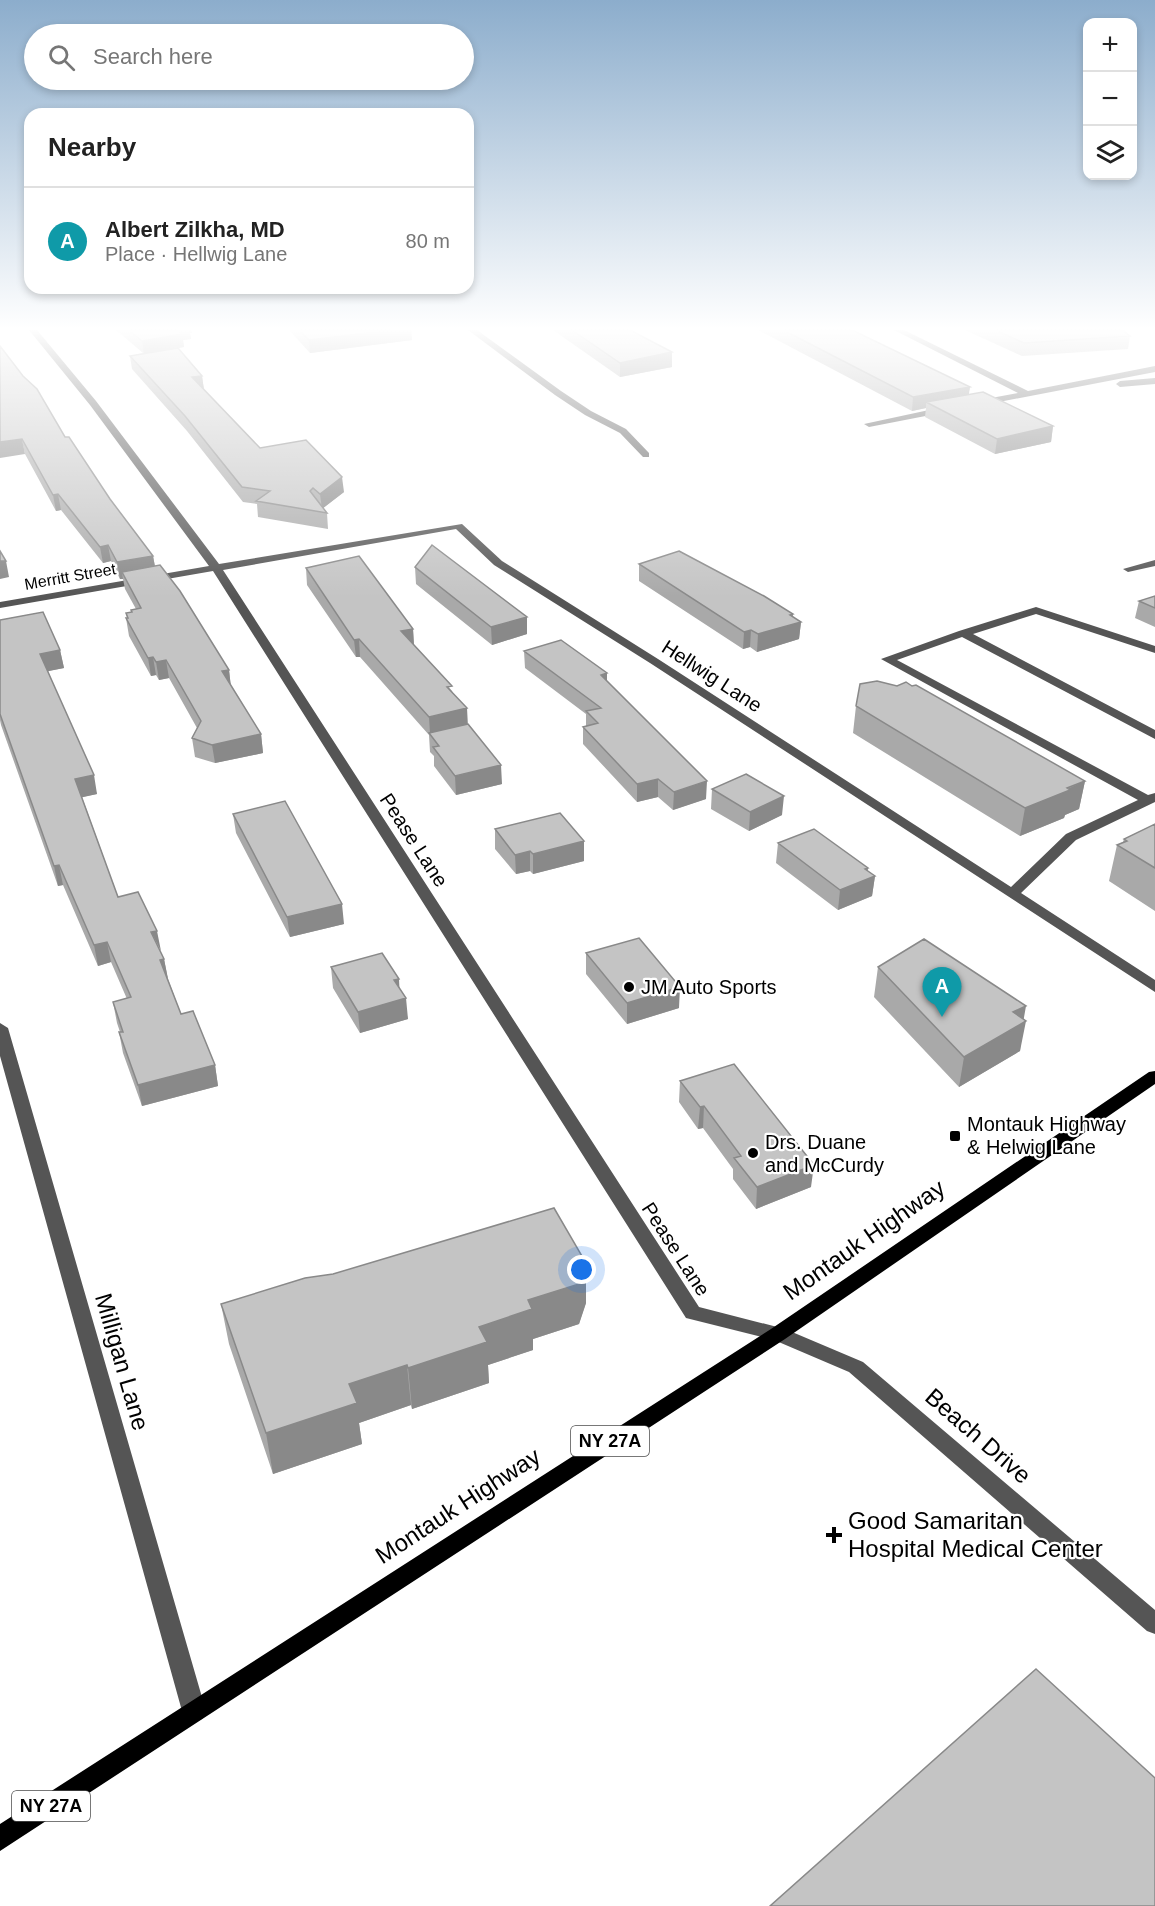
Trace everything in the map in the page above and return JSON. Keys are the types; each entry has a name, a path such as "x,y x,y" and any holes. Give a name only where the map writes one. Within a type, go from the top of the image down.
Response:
{"main road":[{"name":"Montauk Highway","path":"0,1839 778,1334 1155,1076"}],"street":[{"name":"Pease Lane","path":"105,419 216,568 693,1313 778,1334"},
{"path":"599,419 622,431 646,455"},
{"path":"869,424 896,419"},
{"name":"Hellwig Lane","path":"216,568 458,526 498,563 1155,987"},
{"path":"1128,569 1155,563"},
{"name":"Merritt Street","path":"0,605 216,568"},
{"path":"1151,799 887,659 1036,610 1155,650"},
{"path":"963,633 1155,735"},
{"path":"1012,894 1071,837 1151,799"},
{"name":"Milligan Lane","path":"0,1028 194,1711"},
{"name":"Beach Drive","path":"778,1334 856,1367 1155,1624"}],"building":[{"path":"0,419 54,419 65,437 69,437 110,499 153,556 117,562 108,545 100,547 58,494 53,495 22,439 0,442"},
{"path":"187,419 232,419 260,448 306,440 342,477 320,494 313,488 310,491 327,513 256,501 270,491 242,487"},
{"path":"959,419 1038,419 1053,426 997,439"},
{"path":"432,545 527,617 491,627 415,567"},
{"path":"0,551 6,561 0,561"},
{"path":"679,551 764,596 793,614 790,615 801,622 758,634 751,630 744,632 639,564"},
{"path":"359,556 413,629 401,631 452,686 447,687 467,708 429,717 359,639 354,640 306,568"},
{"path":"160,565 180,591 229,670 222,671 261,734 212,745 192,738 201,721 166,660 156,662 153,657 148,658 126,618 128,618 126,613 141,608 122,572"},
{"path":"1155,596 1155,608 1139,601"},
{"path":"43,612 60,650 40,654 94,775 75,779 118,897 138,892 157,931 151,932 164,959 160,960 181,1014 193,1011 215,1065 138,1085 119,1032 123,1032 113,1002 131,997 107,942 94,945 59,865 54,866 0,714 0,620"},
{"path":"561,640 607,673 601,675 707,781 674,792 658,779 637,784 583,727 598,723 586,711 601,708 524,651"},
{"path":"877,681 897,686 906,682 912,686 916,685 1085,781 1067,788 1070,790 1025,808 856,706 860,684"},
{"path":"468,724 501,765 455,776 433,747 439,746 429,733"},
{"path":"746,774 784,796 750,812 712,789"},
{"path":"285,801 342,904 287,917 233,814"},
{"path":"560,813 584,841 533,854 530,851 515,855 495,829"},
{"path":"1155,824 1155,868 1117,845 1127,841 1124,839"},
{"path":"814,829 868,868 865,869 875,876 840,890 778,843"},
{"path":"639,938 680,987 627,1003 586,953"},
{"path":"924,939 1026,1006 1013,1012 1026,1021 964,1057 878,967"},
{"path":"382,953 399,979 394,980 406,998 358,1012 331,967"},
{"name":"Drs. Duane and McCurdy","path":"734,1064 814,1165 757,1187 734,1158 741,1156 704,1106 700,1107 680,1081"},
{"path":"554,1208 586,1263 579,1284 528,1300 532,1309 479,1327 487,1342 408,1368 407,1365 349,1384 357,1403 266,1433 221,1304 305,1278 333,1274"},
{"path":"1036,1669 1155,1778 1155,1906 770,1906"}],"place":[{"name":"JM Auto Sports","path":"629,987"},
{"name":"Albert Zilkha, MD","path":"942,1017"},
{"name":"Montauk Highway & Helwig Lane","path":"955,1136"},
{"name":"Drs. Duane and McCurdy","path":"753,1153"},
{"name":"Good Samaritan Hospital Medical Center","path":"834,1535"}]}
